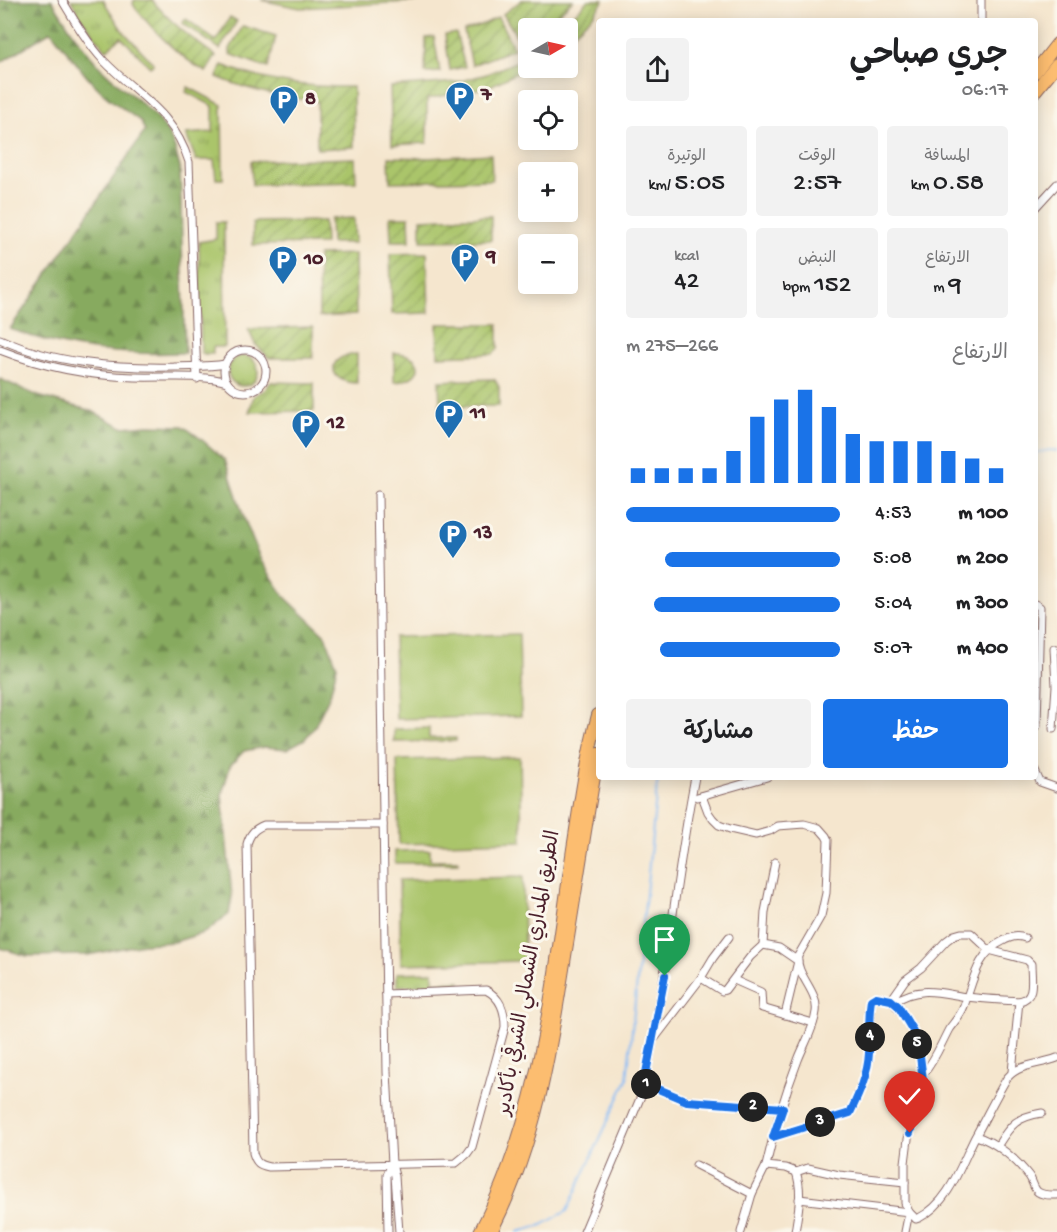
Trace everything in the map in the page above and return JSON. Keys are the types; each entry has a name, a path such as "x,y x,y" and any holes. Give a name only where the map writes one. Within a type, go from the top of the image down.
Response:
{"highway":[{"path":"1039,76 1057,44"},
{"path":"1039,76 1057,64"},
{"name":"الطريق المداري الشمالي الشرقي بأكادير","path":"480,1232 506,1179 532,1096 560,938 584,779 596,724"},
{"name":"الطريق المداري الشمالي الشرقي بأكادير","path":"491,1232 526,1149 537,1108 554,1032 596,767"}],"street":[{"path":"62,0 103,60 172,125 184,145 189,162 197,379"},
{"path":"981,0 981,18"},
{"path":"1038,205 1057,184"},
{"path":"0,339 48,356 94,364 136,367 225,364"},
{"path":"0,350 28,361 76,372 109,376 215,378 227,382 236,390 248,392 259,387 265,376 261,358 248,350 236,352 227,359 225,364 227,382"},
{"path":"378,495 387,1072 392,1164 399,1232"},
{"path":"1038,605 1040,606 1038,666"},
{"path":"1038,726 1055,729 1057,686 1054,648"},
{"path":"1038,778 1040,782 1057,788"},
{"path":"584,1232 641,1096 665,976 683,838 694,780"},
{"path":"691,799 757,780"},
{"path":"702,796 713,819 719,825 730,829 756,835 778,826 804,824 819,828 828,840 826,893 821,916 798,956 785,1015"},
{"path":"383,825 264,825 252,831 249,836 247,844 253,1153 259,1165 269,1167 456,1163 472,1147 505,1027 505,1017 500,1003 494,994 486,990 386,994"},
{"path":"701,978 722,991 725,990 750,957 763,945 765,912 775,862"},
{"path":"971,933 988,950 1029,961 1030,995 1027,1000 966,997 927,990 892,1001 906,980 954,935 971,933"},
{"path":"1019,1001 1012,1072 995,1098 962,1167 943,1198 916,1219 909,1212 905,1203 905,1182 908,1139 924,1073 960,1014 988,950 1008,938 1017,936 1025,938"},
{"path":"653,1040 701,978 729,937"},
{"path":"741,1232 753,1194 766,1166 798,1058 816,1011 816,1001 798,961 779,948 763,945"},
{"path":"734,980 761,992 762,1008 813,1023"},
{"path":"773,1137 850,1113 861,1090 869,1057 868,1017 871,1000 876,997 892,1001 902,1011 913,1031 924,1073"},
{"path":"1012,1072 1024,1066 1057,1058"},
{"path":"644,1083 687,1101 783,1108"},
{"path":"998,1145 1015,1122 1025,1115 1042,1113"},
{"path":"976,1136 998,1145 1030,1177 1035,1189 1040,1193 1057,1195"},
{"path":"388,1232 387,1175 392,1164"},
{"path":"696,1166 753,1194"},
{"path":"766,1166 786,1168 796,1172 808,1168 839,1175 905,1182"},
{"path":"795,1232 799,1199 799,1181 796,1172"},
{"path":"799,1199 909,1212"},
{"path":"904,1232 909,1212"}],"green space":[{"path":"0,0 52,0 75,36 94,60 158,119 172,141 180,167 185,353 96,350 54,343 10,329 145,131 140,121 108,98 87,77 51,31 0,63"},
{"path":"71,0 103,0 122,30 154,64 150,67 121,37 106,50 81,18"},
{"path":"134,0 152,0 182,30 216,56 206,72 177,52 160,36 136,9 133,4"},
{"path":"261,0 445,0 300,8"},
{"path":"522,0 573,0 554,18 518,18 518,38 503,14"},
{"path":"588,0 604,0 593,15 578,29 578,18 571,18"},
{"path":"230,17 237,21 220,49 182,23 186,19 216,41"},
{"path":"498,17 514,49 472,65 464,31"},
{"path":"243,26 276,36 268,68 230,54 230,49"},
{"path":"456,33 465,67 450,70 445,35"},
{"path":"434,37 440,72 425,73 426,38"},
{"path":"518,61 518,72 488,87 427,99 427,143 392,145 390,87 457,82 487,74"},
{"path":"222,65 286,83 353,87 354,147 317,149 317,101 266,93 229,82 217,77"},
{"path":"188,87 222,105 223,179 216,179 214,160 196,160 186,134 213,132 213,106 186,92"},
{"path":"491,154 492,180 390,182 389,157 429,158"},
{"path":"355,158 356,182 252,185 251,161"},
{"path":"491,216 491,240 421,241 421,219"},
{"path":"390,217 409,217 410,241 391,241"},
{"path":"354,218 355,243 331,243 330,219"},
{"path":"324,221 325,244 253,245 253,222"},
{"path":"216,222 224,222 225,347 213,347 213,354 204,354 201,352 199,242 216,239"},
{"path":"427,253 429,313 392,314 390,254"},
{"path":"355,254 356,315 319,317 318,255"},
{"path":"437,324 498,324 498,349 493,354 438,356"},
{"path":"313,327 313,358 269,358 255,344 248,329"},
{"path":"394,353 412,357 416,362 417,372 412,377 394,382"},
{"path":"357,354 357,383 340,379 335,374 335,364 339,359"},
{"path":"243,356 254,360 258,371 254,382 243,386 232,382 228,371 232,360"},
{"path":"0,379 38,396 92,411 122,427 183,426 200,438 225,460 261,561 285,597 325,635 337,666 330,695 315,726 305,739 287,749 265,747 244,751 230,766 222,795 232,896 229,914 206,932 174,942 143,944 88,955 27,956 0,948"},
{"path":"495,380 499,387 499,406 440,407 439,381"},
{"path":"271,382 314,383 314,411 249,412 254,396 265,390"},
{"path":"519,634 521,716 396,719 394,637"},
{"path":"429,728 429,738 456,738 456,741 394,742 394,729"},
{"path":"520,757 522,841 399,844 397,760"},
{"path":"430,850 430,860 458,860 458,863 395,863 395,851"},
{"path":"523,877 524,961 401,964 399,880"},
{"path":"433,972 433,982 460,981 460,985 397,986 397,973"}],"waterway":[{"path":"1038,452 1057,451"},
{"path":"518,1232 542,1225 567,1211 627,1079 658,780"}],"place":[{"name":"7","path":"460,122"},
{"name":"8","path":"284,126"},
{"name":"9","path":"465,284"},
{"name":"10","path":"283,286"},
{"name":"11","path":"449,440"},
{"name":"12","path":"306,450"},
{"name":"13","path":"453,560"}],"route":[{"path":"665,976 644,1083 687,1101 783,1108 773,1137 850,1113 861,1090 869,1057 868,1017 871,1000 876,997 891,1000 898,1006 913,1031 924,1073 910,1133"}]}
